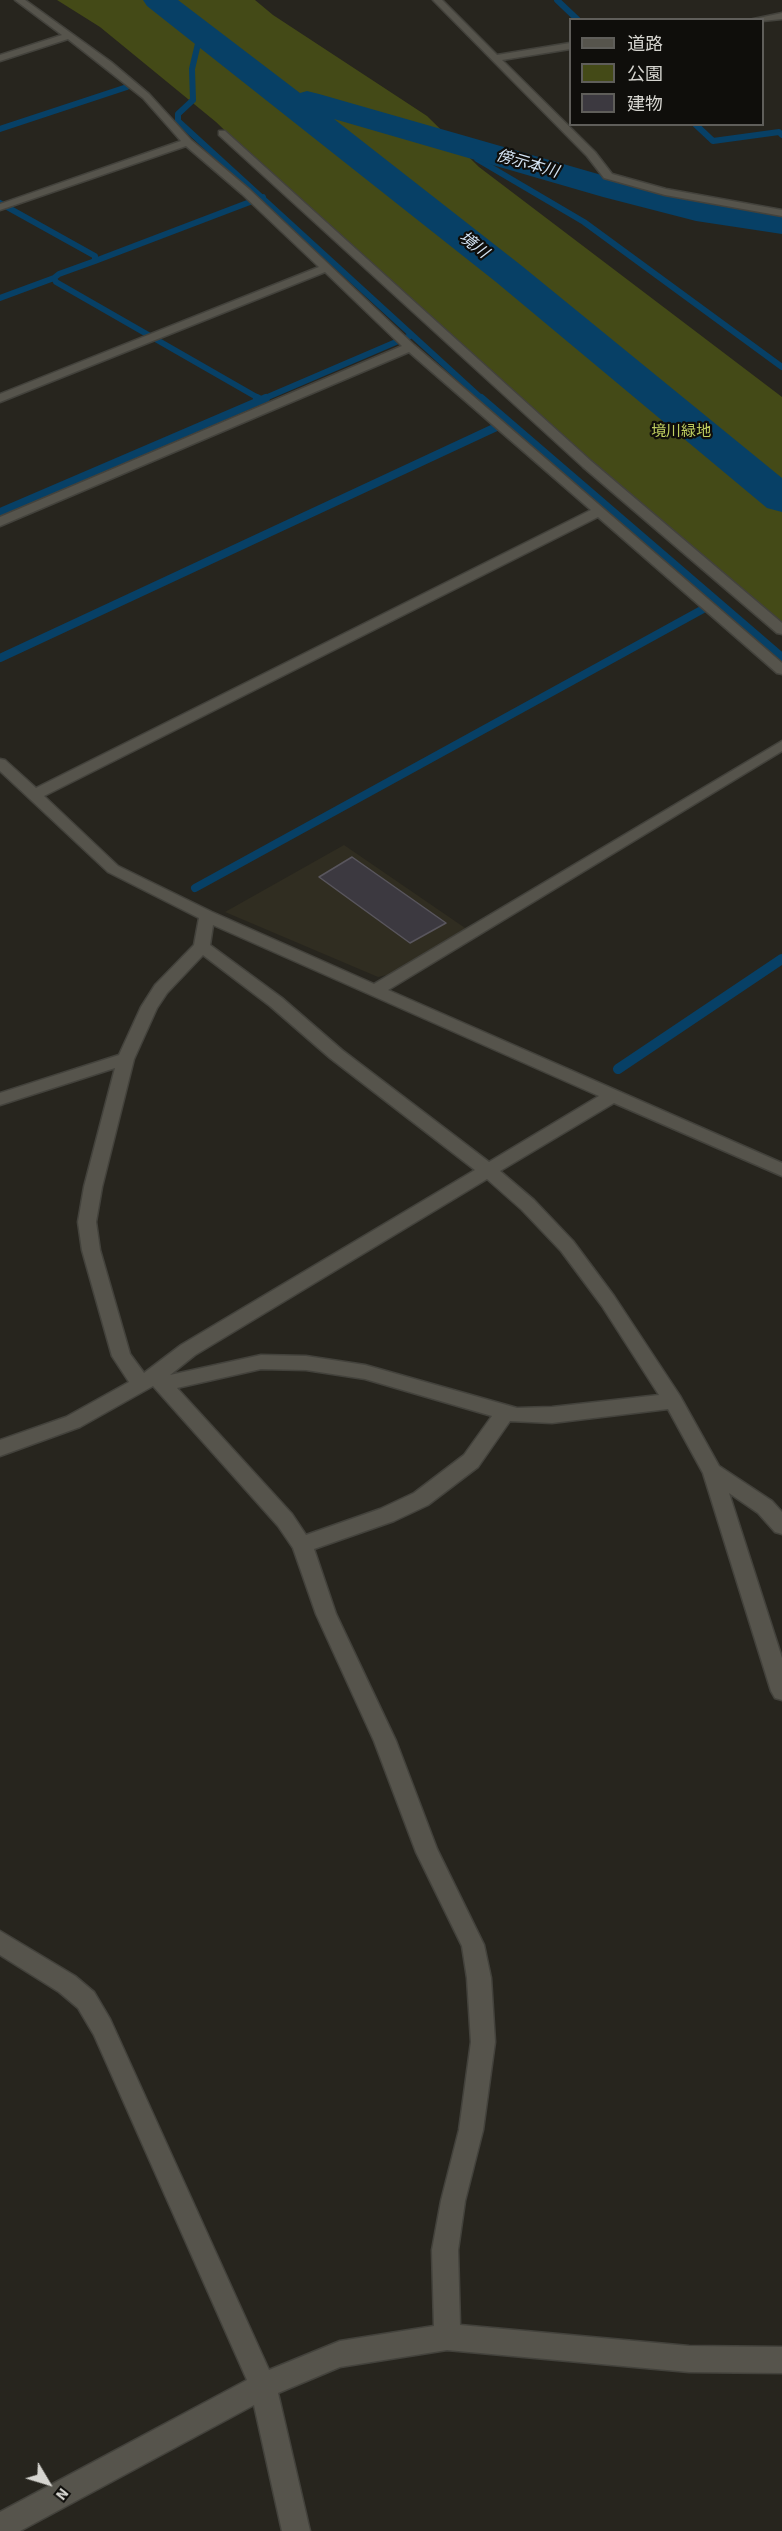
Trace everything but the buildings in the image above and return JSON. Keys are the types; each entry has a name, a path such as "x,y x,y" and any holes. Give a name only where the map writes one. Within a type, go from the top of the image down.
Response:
{"street":[{"path":"19,0 146,96 188,142 246,192 410,347 782,670"},
{"path":"437,0 591,154 608,176 663,191 782,213"},
{"path":"764,18 782,16"},
{"path":"0,58 69,36"},
{"path":"495,58 569,46"},
{"path":"222,133 569,448 782,630"},
{"path":"0,207 188,142"},
{"path":"0,398 327,268"},
{"path":"0,522 410,347"},
{"path":"34,795 599,511"},
{"path":"377,989 782,745"},
{"path":"3,769 113,869 207,916 377,989 782,1170"},
{"path":"207,916 202,947 160,989 149,1006 126,1059 93,1187 87,1222 91,1250 121,1356 152,1382 285,1520 302,1545 326,1614 385,1741 427,1852 473,1945 479,1978 483,2042 471,2130 453,2201 445,2250 447,2337"},
{"path":"202,947 276,1002 336,1054 486,1169 528,1205 567,1246 608,1301 673,1401 712,1472 782,1691"},
{"path":"0,1099 126,1059"},
{"path":"0,1448 73,1422 152,1382 188,1350 486,1169 614,1095"},
{"path":"152,1382 261,1362 306,1363 365,1371 517,1416 552,1415 673,1401"},
{"path":"302,1545 387,1515 421,1499 471,1461 505,1413"},
{"path":"712,1472 765,1507 782,1526"},
{"path":"0,1942 67,1984 86,2000 97,2018 263,2386 294,2510 296,2531"},
{"path":"0,2527 263,2386 340,2354 447,2337 689,2359 782,2360"}],"shaded area":[{"path":"344,845 468,930 396,973 378,977 225,912"}],"green space":[{"name":"境川緑地","path":"57,0 255,0 273,15 427,116 479,167 782,397 782,632 623,501 446,343 216,122 100,27"}],"waterway":[{"name":"境川","path":"158,0 206,35 509,274 782,499"},
{"path":"557,0 576,18"},
{"path":"201,31 192,69 193,100 178,114 178,121 262,198"},
{"path":"0,129 127,87"},
{"name":"傍示本川","path":"307,101 615,190 696,210 782,223"},
{"path":"697,126 713,141 779,132 782,135"},
{"path":"481,152 476,154 477,159 584,222 782,367"},
{"path":"95,261 262,198"},
{"path":"262,198 482,399"},
{"path":"0,203 95,256 95,261"},
{"path":"54,278 95,261"},
{"path":"0,298 54,278"},
{"path":"54,278 56,282 260,399"},
{"path":"263,399 410,336"},
{"path":"257,398 261,400"},
{"path":"0,512 266,398"},
{"path":"481,398 782,657"},
{"path":"0,658 507,422"},
{"path":"195,888 716,602"},
{"path":"618,1069 782,959"}]}
